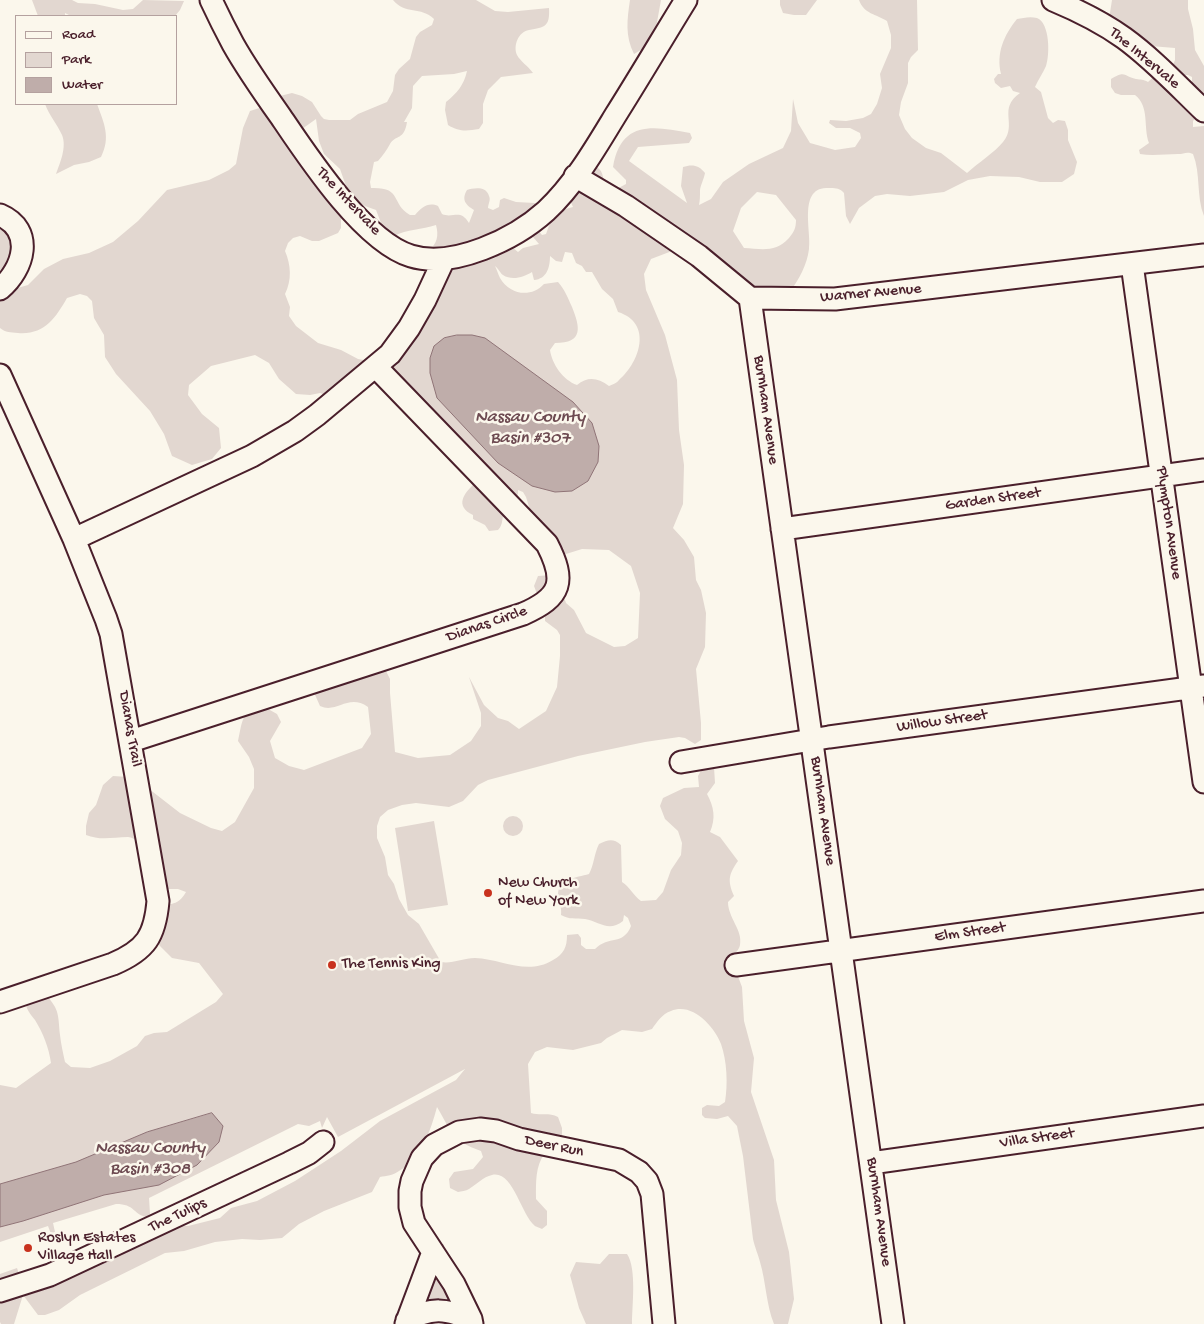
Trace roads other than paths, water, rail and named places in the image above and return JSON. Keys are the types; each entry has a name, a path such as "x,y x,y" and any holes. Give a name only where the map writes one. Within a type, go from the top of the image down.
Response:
{"street":[{"name":"The Intervale","path":"211,0 254,78 317,169 370,229 390,245 410,256 430,260 444,259 474,252 510,236 545,212 564,191 591,154 686,0"},
{"name":"The Intervale","path":"1053,0 1088,17 1123,38 1204,110"},
{"path":"575,176 626,206 699,256 750,298"},
{"path":"0,215 11,221 22,242 18,268 0,289"},
{"name":"Warner Avenue","path":"750,298 835,299 1204,255"},
{"path":"74,539 264,450 318,415 390,354 409,328 425,300 444,259"},
{"name":"Plympton Avenue","path":"1132,264 1161,476 1197,686 1204,782"},
{"name":"Burnham Avenue","path":"750,298 893,1324"},
{"name":"Dianas Circle","path":"131,741 524,614 546,602 555,592 559,577 558,568 547,544 376,367"},
{"name":"Dianas Trail","path":"0,375 74,539 111,634 158,901 153,932 137,951 118,962 0,1002"},
{"name":"Garden Street","path":"782,529 1204,470"},
{"name":"Willow Street","path":"681,762 812,740 1197,686"},
{"name":"Elm Street","path":"736,965 1204,902"},
{"name":"Villa Street","path":"871,1163 1204,1116"},
{"name":"Deer Run","path":"472,1322 454,1284 414,1223 410,1207 410,1191 412,1181 422,1158 434,1145 459,1132 480,1129 496,1131 519,1139 619,1160 640,1172 647,1181 652,1194 664,1324"},
{"name":"The Tulips","path":"0,1292 50,1275 120,1243 289,1163 309,1153 323,1142"},
{"path":"407,1322 432,1252"},
{"path":"407,1322 423,1312 444,1310 454,1312 472,1322"}],"water":[{"name":"Nassau County Basin #307","path":"457,335 472,335 485,338 573,402 592,423 599,446 598,462 588,481 572,491 555,492 532,486 498,463 437,398 430,373 430,358 434,346 444,338"},
{"name":"Nassau County Basin #308","path":"212,1113 223,1126 219,1142 197,1165 159,1185 104,1195 0,1227 0,1184 76,1162 147,1132"}],"place":[{"name":"New Church of New York","path":"488,893"},
{"name":"The Tennis King","path":"332,965"},
{"name":"Roslyn Estates Village Hall","path":"28,1248"}]}
